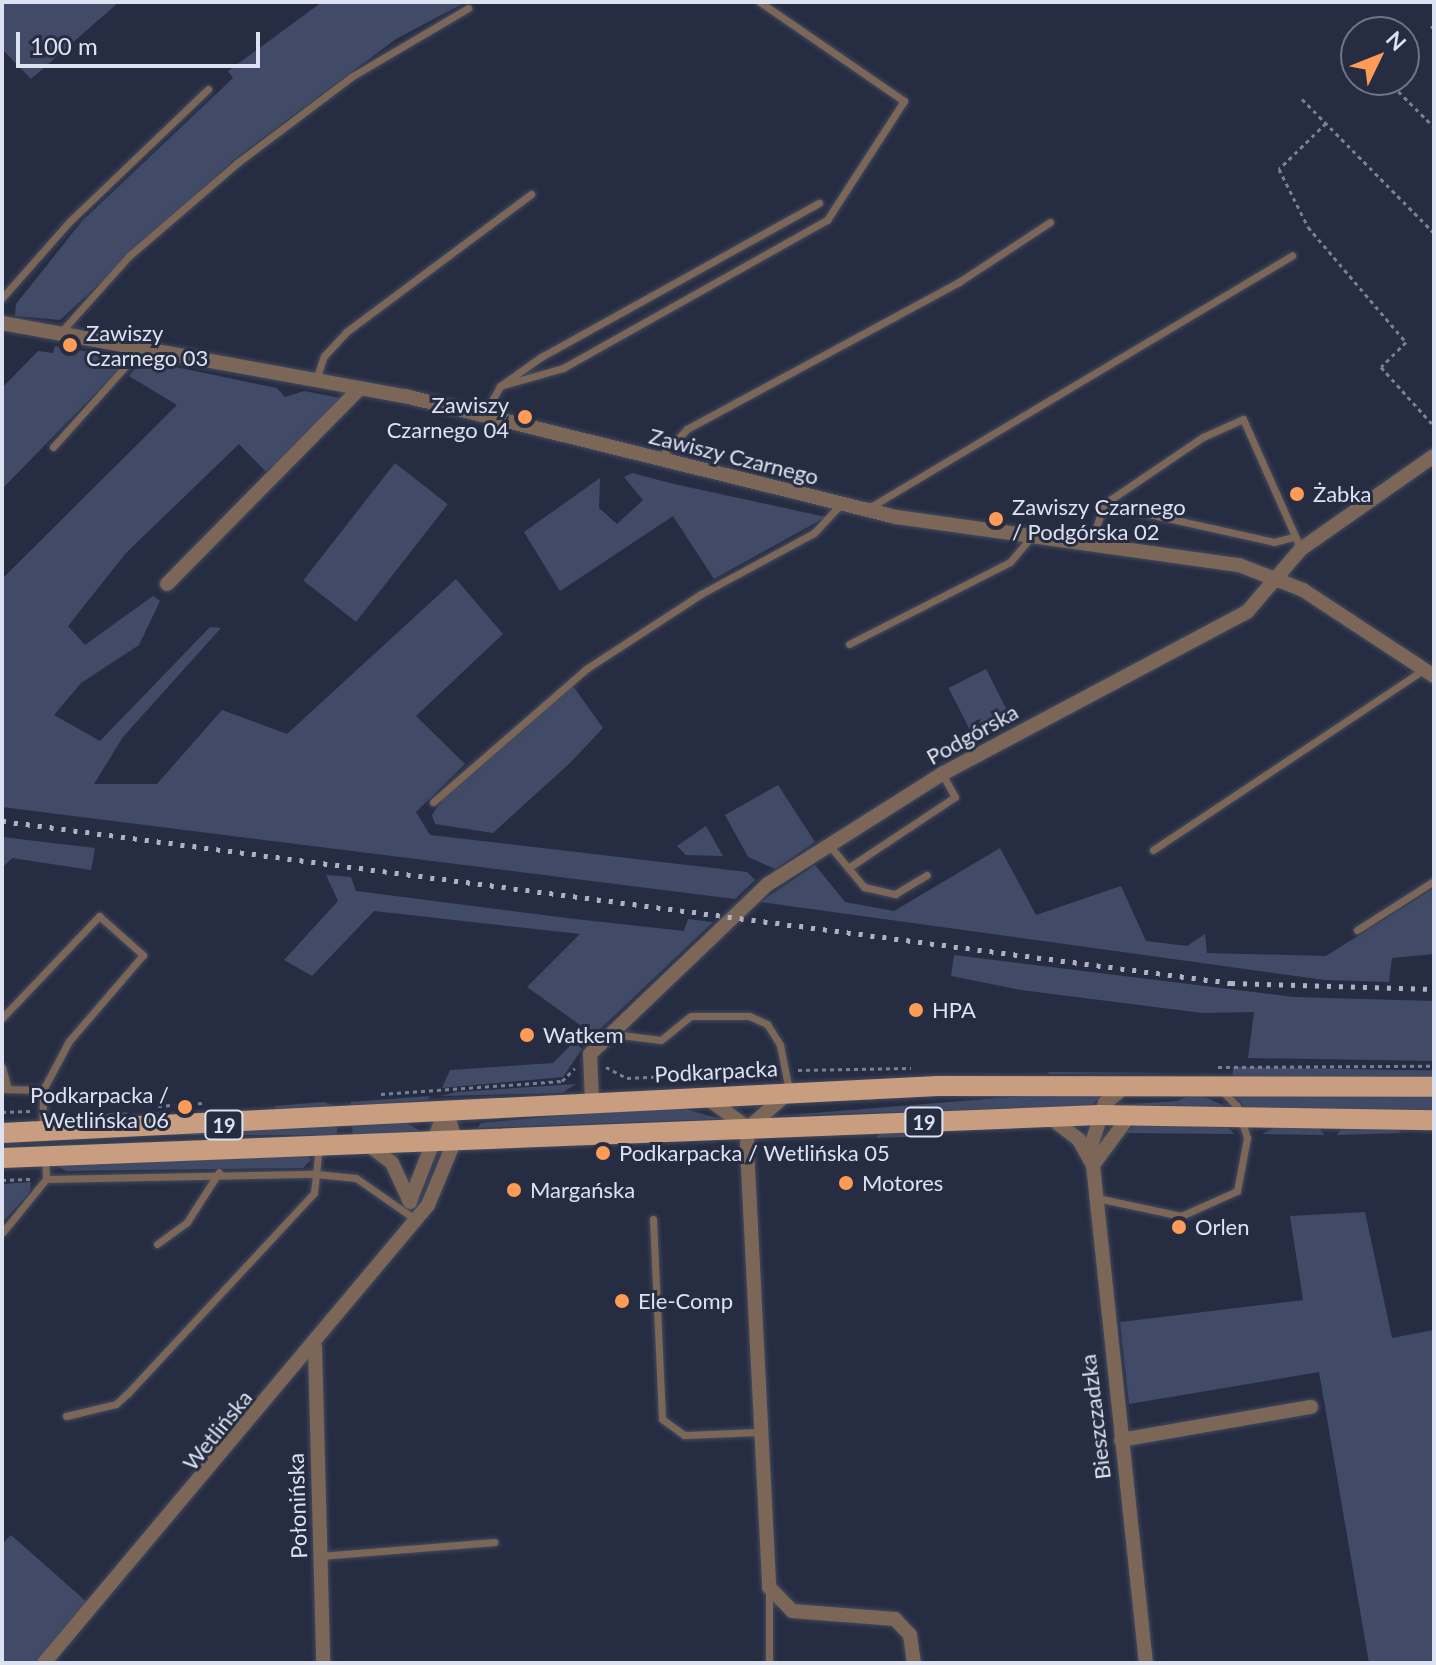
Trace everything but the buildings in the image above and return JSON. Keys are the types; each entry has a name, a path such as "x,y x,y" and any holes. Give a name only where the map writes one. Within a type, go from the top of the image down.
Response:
{"main road":[{"name":"Podkarpacka","path":"2,1133 790,1092 1130,1084 1434,1087"},
{"name":"19","path":"2,1158 1099,1115 1434,1120"}],"street":[{"name":"Zawiszy Czarnego","path":"2,323 360,388 866,511 1219,561 1274,578 1430,672"},
{"path":"167,584 360,388"},
{"name":"Podgórska","path":"592,1101 590,1054 746,901 942,774 1247,612 1297,543 1434,456"},
{"path":"1099,1115 1130,1084"},
{"path":"748,1128 790,1092"},
{"path":"705,1096 748,1128"},
{"path":"410,1201 431,1140 446,1109"},
{"path":"446,1109 455,1140"},
{"name":"Bieszczadzka","path":"1099,1115 1090,1160 1146,1663"},
{"path":"1049,1117 1090,1160 1130,1115"},
{"path":"748,1128 769,1587 792,1611 895,1619 910,1635 914,1663"},
{"name":"Wetlińska","path":"44,1663 384,1265 412,1217 428,1205 455,1140"},
{"path":"367,1143 392,1163 410,1201 412,1217"},
{"name":"Połonińska","path":"315,1347 323,1663"},
{"path":"1121,1440 1311,1407"}],"lane":[{"path":"500,386 563,368 827,220 904,101 760,2"},
{"path":"60,334 129,256 237,163 351,77 468,8"},
{"path":"2,298 70,221 208,89"},
{"path":"316,380 324,356 346,332 531,194"},
{"path":"483,416 500,386 819,203"},
{"path":"658,460 687,429 879,327 1050,222"},
{"path":"866,511 1292,256"},
{"path":"53,447 141,349"},
{"path":"1091,543 1104,504 1203,437 1243,419 1297,543 1274,542 1104,504"},
{"path":"433,802 586,669 701,594 814,533 840,505"},
{"path":"849,644 1010,562 1033,535"},
{"path":"1153,850 1430,672"},
{"path":"848,868 955,797 942,774"},
{"path":"829,845 864,887 895,894 927,875"},
{"path":"1357,930 1434,881"},
{"path":"2,1018 99,916 143,955 69,1041 43,1090 42,1132"},
{"path":"612,1034 661,1040 691,1016 749,1016 767,1024 780,1045 790,1092"},
{"path":"2,1067 5,1089 43,1090"},
{"path":"1095,1198 1159,1214 1196,1215 1237,1191 1244,1178 1241,1117 1209,1084"},
{"path":"66,1416 116,1404 128,1393 314,1193 319,1145"},
{"path":"2,1233 46,1179 45,1156"},
{"path":"46,1179 219,1172 356,1178 412,1217"},
{"path":"157,1244 194,1213 219,1172"},
{"path":"653,1219 662,1419 684,1435 760,1432"},
{"path":"320,1556 494,1542"},
{"path":"769,1587 769,1663"}],"path":[{"path":"1403,96 1434,127"},
{"path":"1302,99 1434,233"},
{"path":"1326,123 1279,169 1308,227 1406,342 1381,367 1434,426"},
{"path":"2,1180 46,1179"}],"shaded area":[{"path":"2,2 119,2 31,79 2,49"},
{"path":"322,2 466,2 396,39 237,157 60,320 15,316 16,304 82,221 233,78 228,71"},
{"path":"55,346 125,358 123,365 2,489 2,388 38,351 53,353"},
{"path":"142,360 277,388 285,397 304,391 346,399 266,472 239,444 126,553 68,626 85,645 153,596 160,601 139,645 81,683 54,715 100,741 210,627 221,628 123,737 94,784 157,784 222,710 287,734 456,579 503,634 416,716 465,764 416,812 430,835 747,872 755,880 735,899 2,807 2,579 177,405 129,376"},
{"path":"395,463 448,504 356,622 303,580"},
{"path":"632,473 826,517 714,579 673,516 560,591 524,532 600,478 599,508 617,524 643,500 624,477"},
{"path":"986,669 1013,722 976,742 949,688"},
{"path":"573,686 603,728 570,763 493,833 435,824 432,815 447,793"},
{"path":"778,785 815,842 775,869 748,857 725,815"},
{"path":"706,826 723,856 686,855 677,846"},
{"path":"2,837 95,848 91,870 12,858 2,868"},
{"path":"1000,848 1036,915 1121,886 1146,941 1187,946 1205,934 1207,953 1326,956 1434,888 1434,954 1392,958 1389,982 1325,980 760,902 815,865 845,902 894,911"},
{"path":"326,875 351,877 356,891 575,919 684,931 688,919 713,922 594,1035 527,987 580,934 374,911 312,976 284,960 338,901"},
{"path":"954,955 1294,997 1434,1001 1434,1061 1248,1058 1254,1012 1202,1013 1021,990 951,976"},
{"path":"574,1042 582,1049 563,1077 442,1088 450,1070 553,1063"},
{"path":"1233,1067 1434,1071 1434,1081 1233,1077"},
{"path":"1047,1072 1174,1073 1050,1074"},
{"path":"576,1084 562,1093 441,1096 456,1092"},
{"path":"1074,1092 1103,1095 1090,1106 777,1116"},
{"path":"1195,1093 1225,1106 1119,1105 1177,1101"},
{"path":"430,1096 427,1100 351,1107 351,1102"},
{"path":"1236,1096 1434,1096 1434,1110 1245,1108"},
{"path":"324,1102 337,1107 279,1112 274,1106"},
{"path":"672,1105 720,1119 478,1128 481,1123"},
{"path":"128,1112 121,1120 52,1116"},
{"path":"405,1122 420,1131 353,1135 352,1125"},
{"path":"1137,1125 1228,1127 1234,1134 1122,1133"},
{"path":"1279,1126 1318,1126 1324,1135 1262,1134"},
{"path":"2,1127 337,1127 337,1135 2,1135"},
{"path":"1343,1127 1396,1128 1401,1133 1337,1135"},
{"path":"929,1129 934,1136 876,1138 880,1133"},
{"path":"306,1154 311,1160 303,1168 66,1171 55,1165"},
{"path":"31,1182 30,1192 2,1223 2,1184"},
{"path":"1365,1212 1392,1338 1434,1330 1434,1663 1369,1663 1319,1372 1129,1404 1120,1322 1303,1300 1290,1216"},
{"path":"11,1535 88,1603 35,1663 2,1663 2,1544"}],"railway":[{"path":"2,821 1231,983 1434,989"}],"place":[{"name":"Zawiszy Czarnego 03","path":"70,345"},
{"name":"Zawiszy Czarnego 04","path":"525,417"},
{"name":"Żabka","path":"1297,494"},
{"name":"Zawiszy Czarnego / Podgórska 02","path":"996,519"},
{"name":"HPA","path":"916,1010"},
{"name":"Watkem","path":"527,1035"},
{"name":"Podkarpacka / Wetlińska 06","path":"185,1107"},
{"name":"Podkarpacka / Wetlińska 05","path":"603,1153"},
{"name":"Motores","path":"846,1183"},
{"name":"Margańska","path":"514,1190"},
{"name":"Orlen","path":"1179,1227"},
{"name":"Ele-Comp","path":"622,1301"}]}
